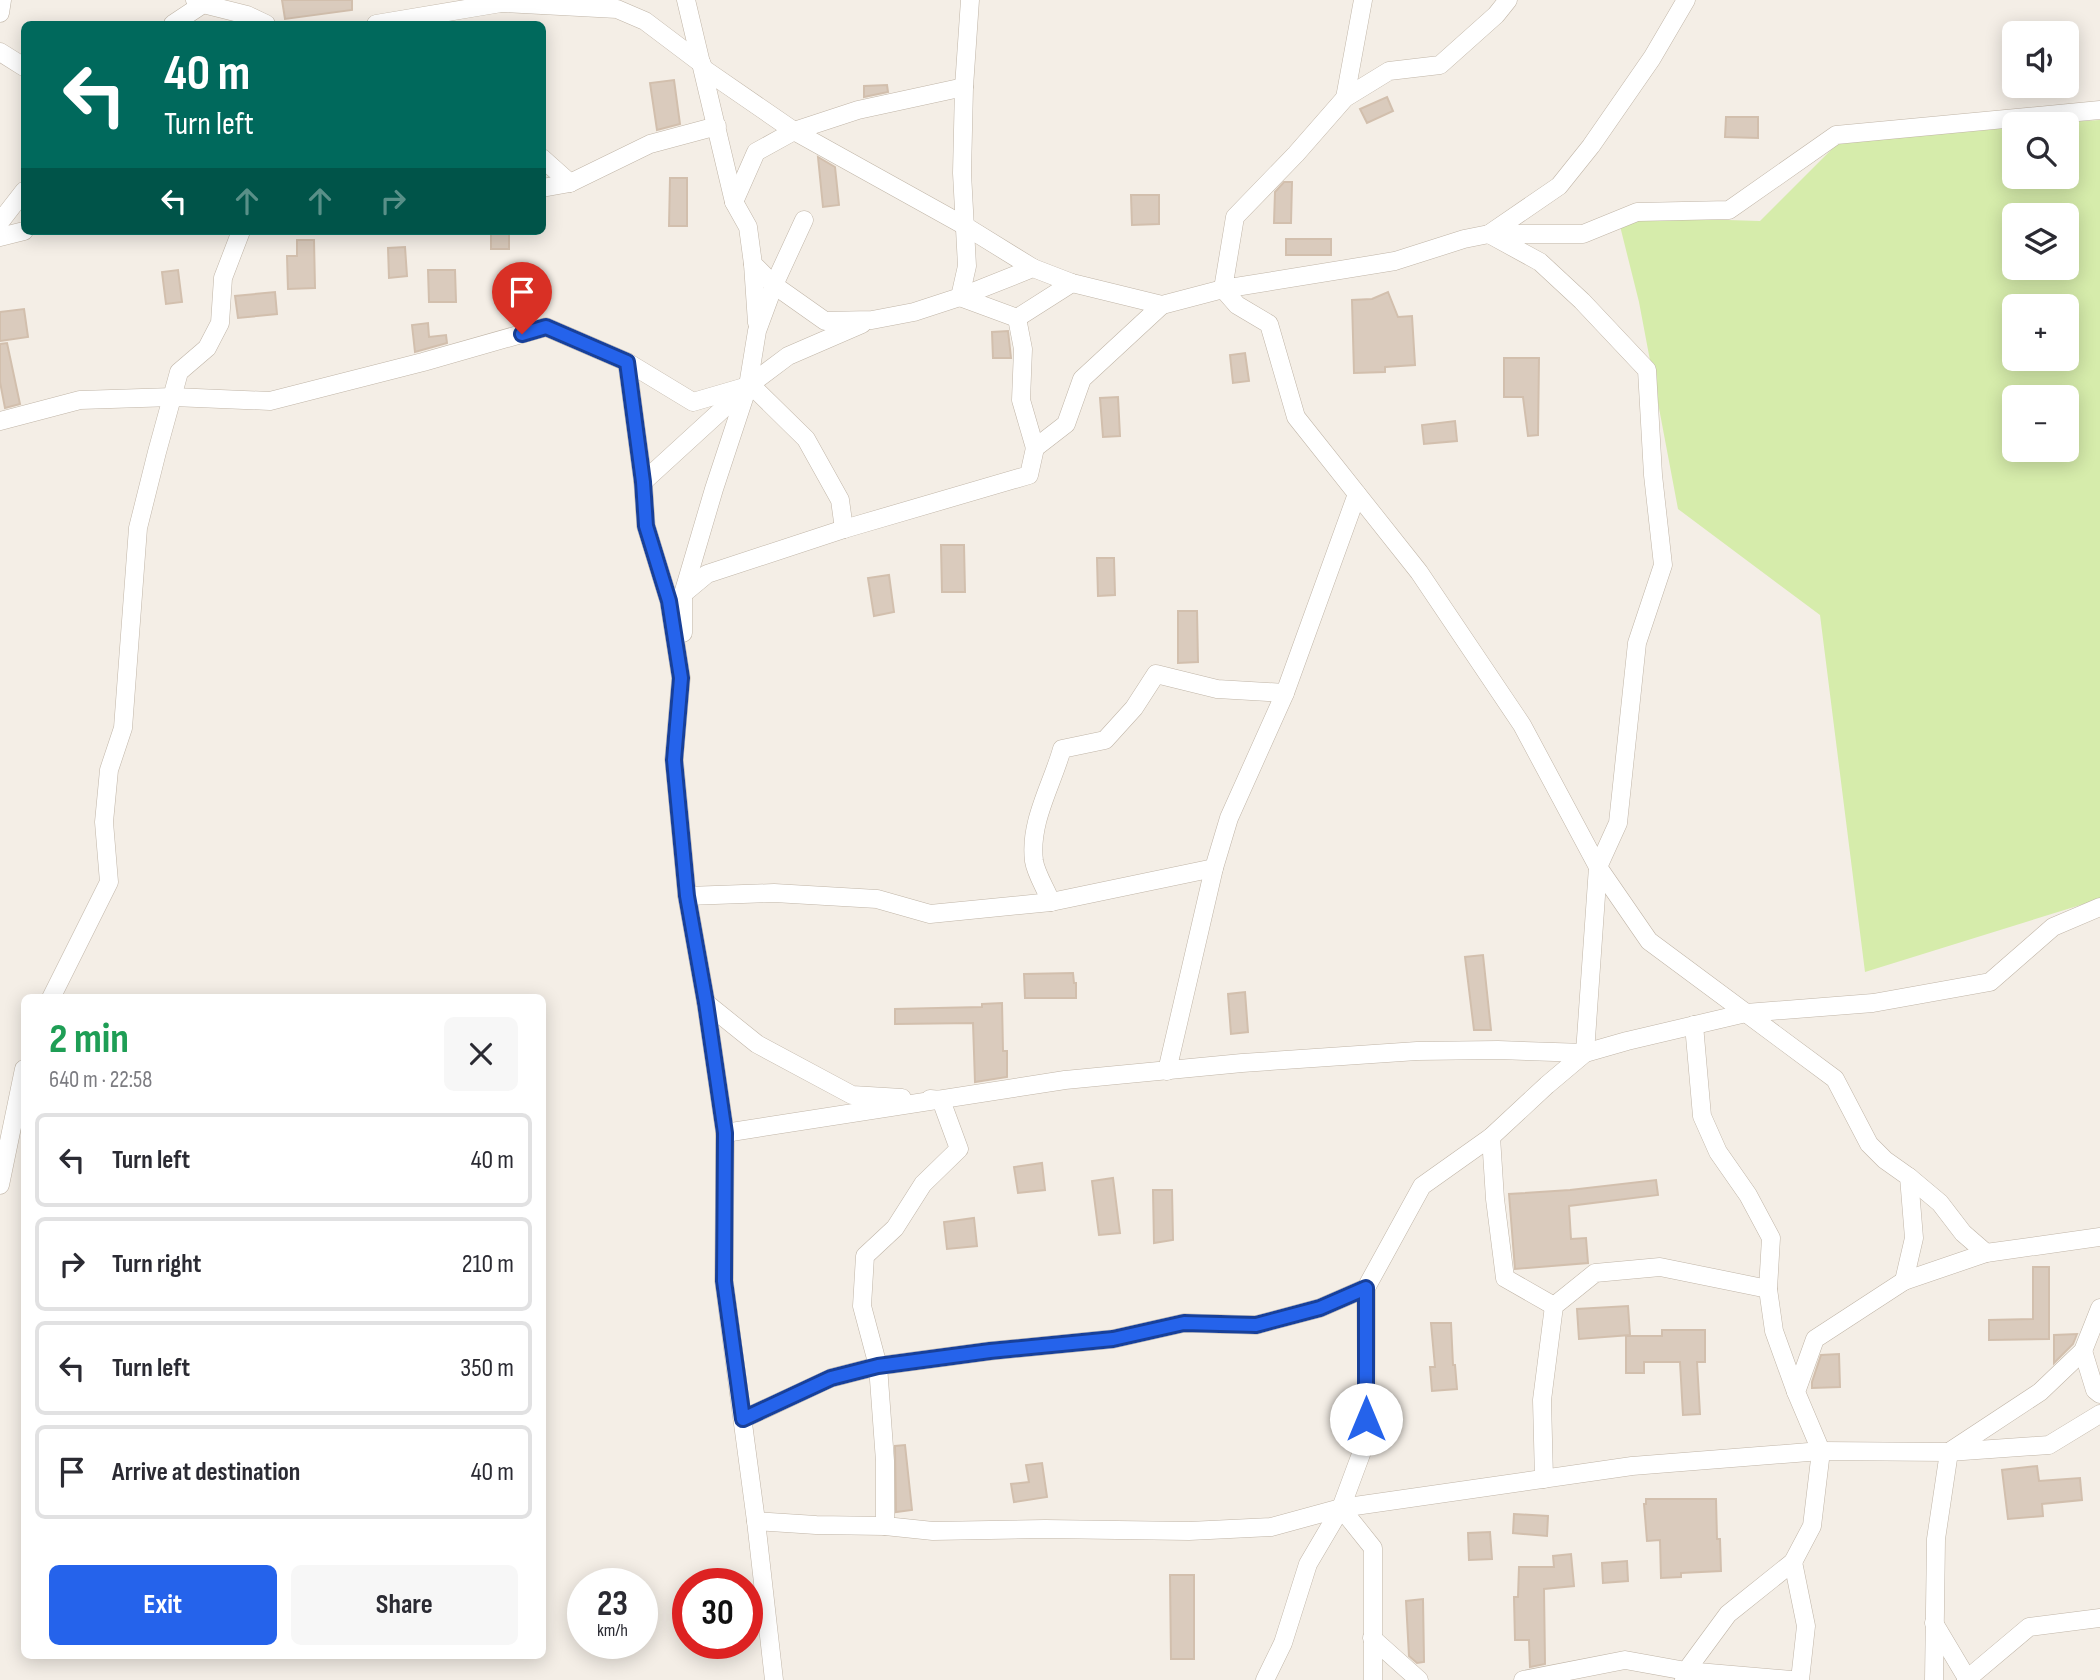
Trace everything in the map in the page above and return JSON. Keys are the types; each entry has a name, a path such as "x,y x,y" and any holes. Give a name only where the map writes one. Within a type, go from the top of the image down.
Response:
{"street":[{"path":"0,13 2,0"},
{"path":"686,0 734,202 748,227 757,331 749,385 683,594 681,678 674,760 687,896 725,1133 724,1281 774,1680"},
{"path":"960,297 967,266 962,173 970,0"},
{"path":"1345,98 1363,0"},
{"path":"1223,289 1235,218 1345,98 1389,71 1440,65 1496,15 1508,0"},
{"path":"177,21 202,1 245,7 261,21"},
{"path":"1489,234 1559,186 1591,146 1653,58 1683,1"},
{"path":"420,21 501,3 617,9 645,21 793,131 965,226 1033,268 1072,282 1162,305"},
{"path":"0,52 21,65"},
{"path":"734,202 756,152 793,131 858,110 964,87"},
{"path":"1035,448 1066,424 1082,379 1162,305 1223,289 1395,261 1489,234 1583,234 1637,212 1729,210 1836,135 2100,110"},
{"path":"546,187 570,183 650,144 716,126"},
{"path":"546,162 570,183"},
{"path":"0,222 21,195"},
{"path":"757,331 774,285 804,220"},
{"path":"0,237 21,232"},
{"path":"1265,1680 1283,1643 1308,1563 1341,1508 1367,1438 1366,1288 1422,1186 1491,1137 1586,1053 1598,867 1618,823 1637,643 1663,565 1653,474 1647,370 1540,262 1489,234"},
{"path":"53,994 109,882 104,822 110,770 123,728 138,528 179,372 207,348 220,323 223,278 239,235"},
{"path":"753,264 774,285 825,321 873,320 914,312 1033,268"},
{"path":"1017,318 1072,282"},
{"path":"1223,289 1237,305 1269,324 1296,417 1419,572 1522,725 1598,867 1649,941 1835,1079 1869,1144 1940,1203 1964,1233 1986,1253"},
{"path":"960,297 1017,318"},
{"path":"683,594 707,574 844,529 1029,475 1035,448 1021,400 1023,349 1017,318"},
{"path":"643,482 749,385 788,356 873,320"},
{"path":"0,421 80,400 173,397 270,401 546,327 627,362 693,402 749,385"},
{"path":"627,362 646,526 669,601 681,678"},
{"path":"749,385 806,439 840,500 844,529"},
{"path":"1167,1071 1214,868 1229,818 1285,693 1357,494"},
{"path":"1051,902 1034,862 1035,824 1062,749 1105,740 1135,708 1156,674 1217,689 1285,693"},
{"path":"687,896 774,893 877,899 930,914 1051,902 1214,868"},
{"path":"725,1133 1065,1080 1242,1063 1417,1051 1586,1053 1746,1013 1873,1003 1990,982 2053,927 2100,907"},
{"path":"706,1003 757,1044 852,1096 941,1100"},
{"path":"1685,1676 1728,1614 1793,1562 1812,1527 1821,1451 1774,1331 1768,1289 1771,1238 1748,1195 1718,1152 1702,1116 1694,1026"},
{"path":"0,1185 21,1084"},
{"path":"885,1526 885,1461 878,1366 862,1306 865,1256 895,1228 923,1184 959,1149 941,1100"},
{"path":"1491,1137 1495,1199 1505,1278 1554,1306"},
{"path":"1904,1281 1914,1238 1909,1177"},
{"path":"1796,1392 1815,1339 1904,1281 1986,1253 2100,1237"},
{"path":"1544,1479 1542,1400 1554,1306 1595,1273 1660,1267 1768,1289"},
{"path":"743,1419 831,1378 878,1366 990,1351 1113,1339 1184,1323 1256,1325 1320,1308 1366,1288"},
{"path":"1934,1680 1936,1539 1949,1452 2040,1392 2083,1351 2100,1308"},
{"path":"2083,1351 2095,1390 2100,1394"},
{"path":"756,1521 885,1526 933,1531 1189,1531 1271,1527 1341,1508 1672,1462 1821,1451 1949,1452 2049,1445 2100,1414"},
{"path":"1341,1508 1373,1548 1373,1680"},
{"path":"1793,1562 1806,1626 1800,1680"},
{"path":"1934,1623 1967,1679 2029,1627 2100,1618"},
{"path":"1372,1638 1419,1680"},
{"path":"1528,1680 1625,1660 1685,1676 1791,1680"}],"green space":[{"path":"2100,120 2100,899 1865,972 1820,615 1678,509 1639,302 1619,222 1662,218 1760,221 1838,143 2002,126 2002,189 2079,189 2079,121"}],"building":[{"path":"282,0 352,0 352,10 285,19"},
{"path":"674,80 680,124 657,130 650,83"},
{"path":"887,85 888,92 864,97 864,86"},
{"path":"1387,97 1393,111 1367,123 1360,109"},
{"path":"1726,117 1758,117 1758,138 1725,137"},
{"path":"818,157 835,167 839,205 823,207"},
{"path":"670,178 687,178 687,226 669,226"},
{"path":"1284,182 1292,182 1291,223 1274,223 1275,192"},
{"path":"1131,195 1159,195 1159,224 1132,225"},
{"path":"491,235 509,235 509,249 491,249"},
{"path":"1286,239 1331,239 1331,255 1286,255"},
{"path":"297,240 314,240 315,288 288,289 287,256 297,256"},
{"path":"405,247 407,276 389,278 388,248"},
{"path":"178,270 182,302 166,304 162,272"},
{"path":"428,270 455,270 456,302 429,302"},
{"path":"275,292 277,314 238,318 235,296"},
{"path":"1388,292 1398,317 1412,316 1415,365 1385,367 1385,372 1354,373 1352,300 1372,299"},
{"path":"24,309 28,337 0,341 0,312"},
{"path":"428,323 429,337 446,335 447,343 415,352 412,325"},
{"path":"1008,331 1011,358 993,358 992,332"},
{"path":"7,343 20,404 5,408 0,382 0,344"},
{"path":"1245,353 1249,381 1233,383 1230,355"},
{"path":"1504,358 1539,358 1538,435 1528,436 1523,397 1504,397"},
{"path":"1118,397 1120,436 1103,437 1100,398"},
{"path":"1455,421 1457,441 1424,444 1422,425"},
{"path":"941,545 964,545 965,592 942,592"},
{"path":"1097,558 1114,558 1115,595 1098,596"},
{"path":"889,575 894,612 874,616 868,578"},
{"path":"1178,611 1197,611 1198,662 1178,663"},
{"path":"1483,955 1491,1030 1474,1030 1465,957"},
{"path":"1073,973 1076,998 1025,998 1024,974"},
{"path":"1245,992 1248,1032 1231,1034 1228,994"},
{"path":"1002,1003 1003,1051 1007,1051 1007,1077 975,1082 973,1023 895,1024 895,1009 982,1007 982,1004"},
{"path":"1042,1163 1045,1190 1018,1193 1014,1167"},
{"path":"1113,1178 1120,1233 1099,1235 1092,1181"},
{"path":"1656,1180 1658,1195 1569,1206 1571,1239 1586,1238 1588,1263 1515,1269 1509,1194"},
{"path":"1153,1190 1172,1190 1173,1240 1154,1243"},
{"path":"974,1218 977,1246 947,1249 944,1222"},
{"path":"2033,1267 2049,1267 2049,1339 1989,1340 1989,1320 2033,1319"},
{"path":"1628,1306 1630,1335 1579,1339 1577,1309"},
{"path":"1431,1323 1451,1323 1457,1389 1432,1391 1430,1367 1435,1367"},
{"path":"1662,1330 1705,1330 1705,1362 1697,1362 1700,1414 1683,1415 1680,1362 1644,1362 1644,1373 1626,1373 1626,1336 1662,1336"},
{"path":"2077,1334 2073,1344 2054,1363 2054,1335"},
{"path":"1839,1354 1840,1387 1812,1388 1821,1355"},
{"path":"905,1445 912,1510 896,1512 895,1446"},
{"path":"1042,1463 1047,1497 1014,1502 1011,1484 1029,1482 1026,1465"},
{"path":"2037,1466 2039,1481 2080,1478 2082,1500 2042,1504 2043,1516 2008,1519 2002,1470"},
{"path":"1646,1499 1716,1499 1721,1571 1681,1573 1681,1577 1661,1578 1660,1540 1647,1541 1644,1504"},
{"path":"1514,1514 1548,1516 1547,1536 1513,1533"},
{"path":"1490,1532 1492,1559 1469,1560 1468,1533"},
{"path":"1571,1554 1574,1586 1544,1589 1545,1664 1530,1667 1529,1640 1515,1640 1514,1597 1518,1597 1519,1567 1554,1567 1553,1556"},
{"path":"1627,1561 1628,1581 1603,1583 1602,1563"},
{"path":"1170,1575 1194,1575 1194,1659 1171,1659"},
{"path":"1423,1599 1424,1662 1417,1663 1409,1656 1406,1601"}],"route":[{"path":"522,334 546,327 627,362 646,526 669,601 681,678 674,760 687,896 725,1133 724,1281 743,1419 831,1378 878,1366 990,1351 1113,1339 1184,1323 1256,1325 1320,1308 1366,1288 1366,1419"}]}
